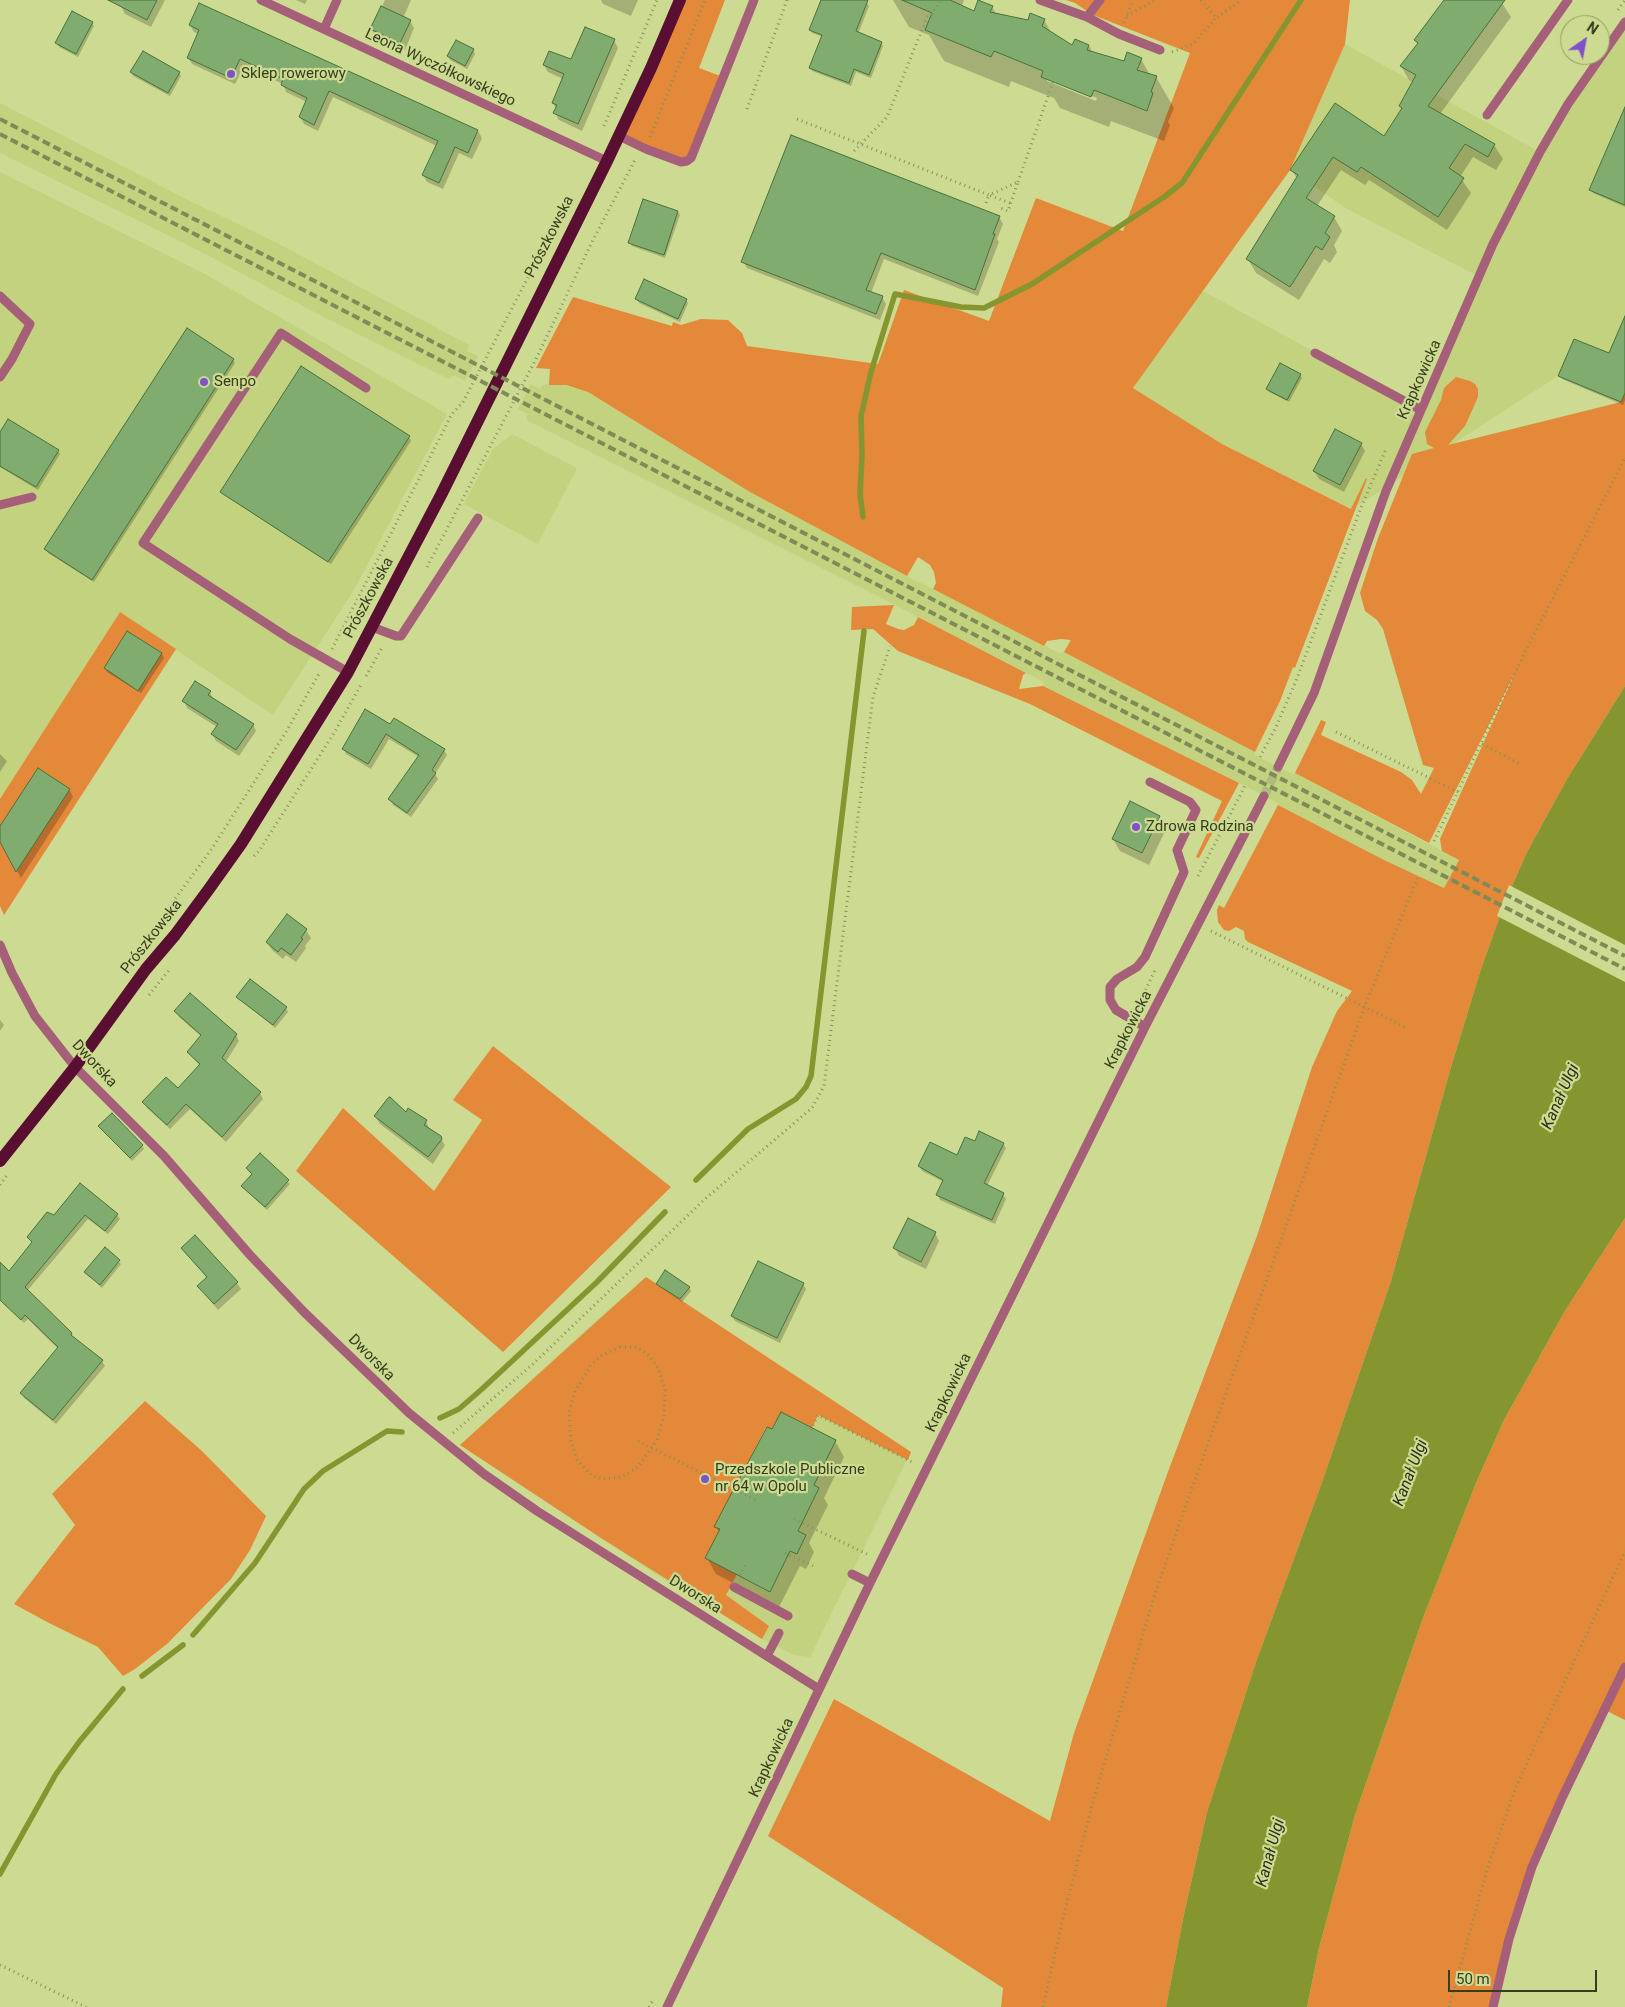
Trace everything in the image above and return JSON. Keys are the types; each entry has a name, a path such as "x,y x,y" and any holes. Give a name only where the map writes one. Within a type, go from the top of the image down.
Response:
{"main road":[{"name":"Prószkowska","path":"0,1161 75,1067 146,969 175,935 236,851 348,672 441,495 619,136 680,0"}],"street":[{"name":"Leona Wyczółkowskiego","path":"261,0 606,161"},
{"path":"324,29 337,0"},
{"path":"619,136 646,149 681,162 687,161 690,158 754,0"},
{"path":"1040,0 1087,17 1120,34 1160,50"},
{"path":"1087,17 1100,0"},
{"path":"1487,115 1568,0"},
{"name":"Krapkowicka","path":"1278,767 1314,693 1372,526 1482,268 1536,161 1568,104 1625,22"},
{"path":"0,296 30,324 12,359 0,377"},
{"path":"348,672 290,639 143,543 281,334 366,388"},
{"path":"1316,352 1421,410"},
{"path":"0,505 32,497"},
{"path":"372,627 401,636 478,518"},
{"path":"1145,1027 1116,1010 1110,1000 1110,987 1117,979 1137,967 1145,957 1184,872 1177,850 1196,810 1190,802 1150,782"},
{"name":"Krapkowicka","path":"668,2007 870,1584 1145,1027 1264,796"},
{"name":"Dworska","path":"0,944 12,973 35,1016 75,1067 164,1156 243,1247 304,1312 386,1391 443,1442 537,1511 819,1689"},
{"path":"852,1574 870,1584"},
{"path":"734,1587 788,1616"},
{"path":"767,1656 779,1633"},
{"path":"1493,2007 1509,1939 1532,1867 1562,1798 1625,1667"}],"path":[{"path":"590,154 657,0"},
{"path":"747,109 787,0"},
{"path":"854,151 887,116 927,17 932,14 940,0"},
{"path":"1120,34 1132,0"},
{"path":"1126,16 1155,0"},
{"path":"1201,0 1216,18"},
{"path":"1160,50 1168,54 1192,44 1216,18 1242,0"},
{"path":"1000,208 1008,211 1054,82"},
{"path":"797,119 1010,203"},
{"path":"986,202 989,194 1018,182"},
{"path":"122,972 130,958 180,894 286,732 327,660 452,414 463,402 551,234"},
{"path":"1260,757 1276,727 1296,681 1360,510 1388,446"},
{"path":"1434,841 1525,652 1625,458"},
{"path":"443,1442 533,1364 705,1199 812,1108 824,1086 873,697 890,646"},
{"path":"1336,732 1458,792"},
{"path":"1482,744 1522,765"},
{"path":"1043,2007 1062,1922 1094,1798 1155,1594 1364,1008 1418,877"},
{"path":"1198,924 1405,1027"},
{"path":"635,1347 648,1355 658,1367 663,1382 665,1407 661,1432 652,1449 628,1475 611,1480 591,1475 581,1466 574,1455 570,1441 569,1422 570,1406 574,1392 590,1366 601,1356 613,1349 635,1347"},
{"path":"811,1430 818,1415 912,1462"},
{"path":"638,1441 756,1500"},
{"path":"794,1519 867,1554"},
{"path":"1449,2007 1489,1863 1516,1787 1625,1551"},
{"path":"785,1553 813,1566"},
{"path":"0,1965 86,2007"}],"shaded area":[{"path":"680,0 725,0 699,68 723,77 687,161 619,136"},
{"path":"1066,0 1350,0 1345,44 1290,170 1133,388 1222,444 1351,509 1367,479 1295,668 1293,667 1280,701 1255,752 1064,652 1071,640 1047,641 1044,646 933,589 936,583 934,572 930,565 918,557 907,576 750,492 588,392 566,385 549,385 550,369 536,368 573,297 672,326 673,322 681,325 701,319 728,320 742,333 747,346 878,364 904,290 989,321 1036,198 1123,231 1190,53 1093,15 1075,3"},
{"path":"1625,22 1625,393 1621,402 1558,376 1352,509 1222,444 1133,388 1203,291 1421,410 1478,276 1347,209 1290,170 1345,44 1540,152 1597,65 1610,65 1610,45"},
{"path":"0,103 186,199 275,242 469,345 467,351 478,356 465,381 454,375 449,379 322,316 190,246 0,153"},
{"path":"0,172 205,274 447,414 354,590 273,715 120,612 0,799"},
{"path":"1456,377 1475,384 1478,389 1478,397 1465,426 1448,445 1621,402 1625,393 1625,686 1567,779 1527,852 1505,902 1481,969 1451,1067 1390,1284 1321,1485 1256,1662 1207,1812 1184,1914 1166,2007 1001,2007 1003,1988 768,1836 834,1699 1050,1821 1074,1733 1169,1469 1257,1236 1312,1067 1337,1011 1352,991 1248,942 1245,939 1244,931 1236,927 1229,931 1224,930 1218,922 1217,910 1219,905 1224,908 1278,805 1384,860 1444,888 1459,860 1442,851 1440,839 1516,671 1429,843 1295,773 1321,720 1326,722 1321,735 1401,772 1412,780 1421,794 1434,768 1423,765 1383,629 1377,620 1365,611 1360,593 1378,538 1412,454 1434,448 1427,444 1425,432 1441,400 1444,388"},
{"path":"531,384 540,389 542,385 558,384 588,392 750,492 907,576 1059,653 1064,652 1255,752 1255,755 1293,774 1295,773 1459,860 1444,888 1384,860 1245,786 1043,686 1044,682 903,609 528,421 526,417 528,414 518,409"},
{"path":"512,434 577,468 538,544 464,504 493,449"},
{"path":"894,605 886,624 904,630 914,625 918,617 1026,673 1023,675 1019,689 1043,686 1239,783 1199,858 1196,857 1222,801 1030,704 898,651 873,629 851,630 852,607"},
{"path":"120,612 176,649 4,915 0,906 0,799"},
{"path":"493,1046 671,1187 503,1352 296,1171 343,1108 434,1191 482,1120 453,1100"},
{"path":"1625,1218 1625,1720 1605,1710 1532,1867 1493,2007 1307,2007 1319,1948 1355,1815 1423,1618 1476,1483 1504,1420 1565,1311"},
{"name":"Przedszkole Publiczne nr 64 w Opolu","path":"646,1277 911,1452 810,1657 794,1655 762,1639 717,1612 657,1575 460,1445"},
{"name":"Przedszkole Publiczne nr 64 w Opolu","path":"646,1277 911,1452 908,1460 818,1415 811,1430 808,1429 809,1426 781,1412 772,1429 766,1427 715,1526 720,1529 705,1558 737,1574 726,1595 769,1626 762,1639 601,1538 460,1445"},
{"path":"145,1401 202,1451 266,1516 250,1550 231,1579 167,1644 123,1676 98,1647 14,1604 75,1525 52,1494"}],"water":[{"name":"Kanał Ulgi","path":"1625,686 1625,1218 1565,1311 1504,1420 1476,1483 1423,1618 1355,1815 1319,1948 1307,2007 1166,2007 1184,1914 1207,1812 1256,1662 1321,1485 1390,1284 1451,1067 1481,969 1505,902 1527,852 1567,779"}],"pier":[{"path":"1509,885 1625,945 1625,982 1497,916"}],"building":[{"path":"108,0 157,0 147,20"},
{"path":"821,0 868,0 856,31 882,42 869,75 854,69 849,83 809,68 822,35 809,30"},
{"path":"902,0 950,0 974,11 978,0 993,6 990,12 1028,20 1030,13 1045,19 1042,26 1072,45 1075,39 1089,45 1087,50 1124,61 1127,52 1142,58 1137,70 1157,76 1147,111 1094,90 1091,97 1041,77 1043,71 994,51 991,57 925,30 932,13"},
{"path":"1444,0 1505,0 1428,106 1495,144 1488,157 1465,144 1449,168 1464,178 1438,217 1361,167 1357,172 1333,157 1306,198 1335,216 1325,233 1330,237 1322,250 1316,246 1290,287 1246,259 1298,175 1290,170 1335,103 1384,136 1402,108 1399,106 1416,75 1400,66 1418,43 1414,40"},
{"path":"199,3 478,130 468,153 455,147 439,183 422,175 438,141 329,91 314,125 299,117 307,98 281,85 283,79 240,59 231,78 187,58 199,30 189,25"},
{"path":"381,6 411,20 400,43 370,29"},
{"path":"72,11 93,22 76,54 55,43"},
{"path":"585,27 615,39 578,124 553,113 557,105 552,103 564,74 543,65 549,51 571,59"},
{"path":"456,40 474,49 465,66 447,56"},
{"path":"143,51 180,72 168,93 130,72"},
{"path":"1625,107 1625,205 1589,190"},
{"path":"791,135 1000,216 975,290 881,253 866,290 883,296 876,314 741,262"},
{"path":"643,199 678,211 664,255 628,243"},
{"path":"644,279 687,299 678,319 635,299"},
{"path":"1625,316 1625,393 1621,402 1558,376 1574,339 1609,353"},
{"path":"187,328 234,359 92,580 44,549"},
{"path":"1280,363 1301,374 1287,400 1266,389"},
{"path":"301,366 410,436 328,562 220,492"},
{"path":"8,419 59,450 36,487 0,466 0,432"},
{"path":"1335,429 1362,443 1340,485 1313,471"},
{"path":"127,631 162,653 138,691 104,668"},
{"path":"195,681 211,691 208,695 254,724 236,750 211,734 218,724 182,701"},
{"path":"365,709 390,724 394,718 445,749 432,770 436,773 407,813 388,799 419,755 386,734 368,764 342,749"},
{"path":"38,768 70,789 16,872 0,842 0,826"},
{"name":"Zdrowa Rodzina","path":"1130,801 1160,816 1142,853 1112,839"},
{"path":"287,914 307,929 301,938 303,939 291,955 281,948 278,952 266,942"},
{"path":"250,979 287,1007 273,1025 236,997"},
{"path":"190,993 237,1034 222,1058 261,1092 222,1137 186,1104 167,1125 142,1102 166,1077 178,1088 200,1064 187,1052 201,1035 174,1011"},
{"path":"390,1097 406,1112 408,1108 427,1120 424,1125 441,1136 442,1139 428,1157 374,1116"},
{"path":"112,1113 143,1145 130,1158 98,1126"},
{"path":"979,1131 1004,1143 984,1183 1004,1193 992,1220 936,1195 943,1180 918,1166 930,1142 957,1155 965,1137 975,1141"},
{"path":"260,1153 289,1180 265,1207 241,1186 252,1174 246,1168"},
{"path":"80,1183 118,1214 105,1231 85,1215 25,1287 72,1333 71,1335 103,1360 53,1420 20,1393 58,1347 25,1315 21,1320 0,1300 0,1262 9,1271 32,1242 27,1237 47,1212 54,1215"},
{"path":"908,1218 936,1232 921,1262 893,1248"},
{"path":"195,1235 238,1282 214,1304 197,1286 207,1277 181,1248"},
{"path":"105,1247 120,1260 100,1285 84,1272"},
{"path":"758,1261 804,1283 777,1338 731,1316"},
{"path":"665,1270 690,1287 680,1299 656,1284"},
{"name":"Przedszkole Publiczne nr 64 w Opolu","path":"781,1412 836,1440 814,1485 819,1488 798,1531 806,1535 797,1554 790,1551 770,1592 705,1558 720,1529 714,1527 730,1496 767,1427 772,1429"}],"waterway":[{"path":"863,517 860,494 861,416 871,372 895,294 961,307 984,308 1032,284 1164,197 1182,183 1301,0"},
{"path":"696,1180 748,1129 796,1099 806,1087 811,1076 864,631"},
{"path":"440,1418 459,1409 482,1389 597,1282 665,1212"},
{"path":"193,1635 255,1563 304,1489 323,1471 387,1431 402,1432"},
{"path":"142,1676 183,1645"},
{"path":"0,1874 56,1774 79,1742 123,1689"}],"tunnel":[{"path":"1264,796 1278,767"}],"railway":[{"path":"0,119 1625,956"},
{"path":"0,134 1625,969"}],"place":[{"name":"Sklep rowerowy","path":"231,74"},
{"name":"Senpo","path":"204,382"},
{"name":"Zdrowa Rodzina","path":"1136,827"},
{"name":"Przedszkole Publiczne nr 64 w Opolu","path":"705,1479"}]}
